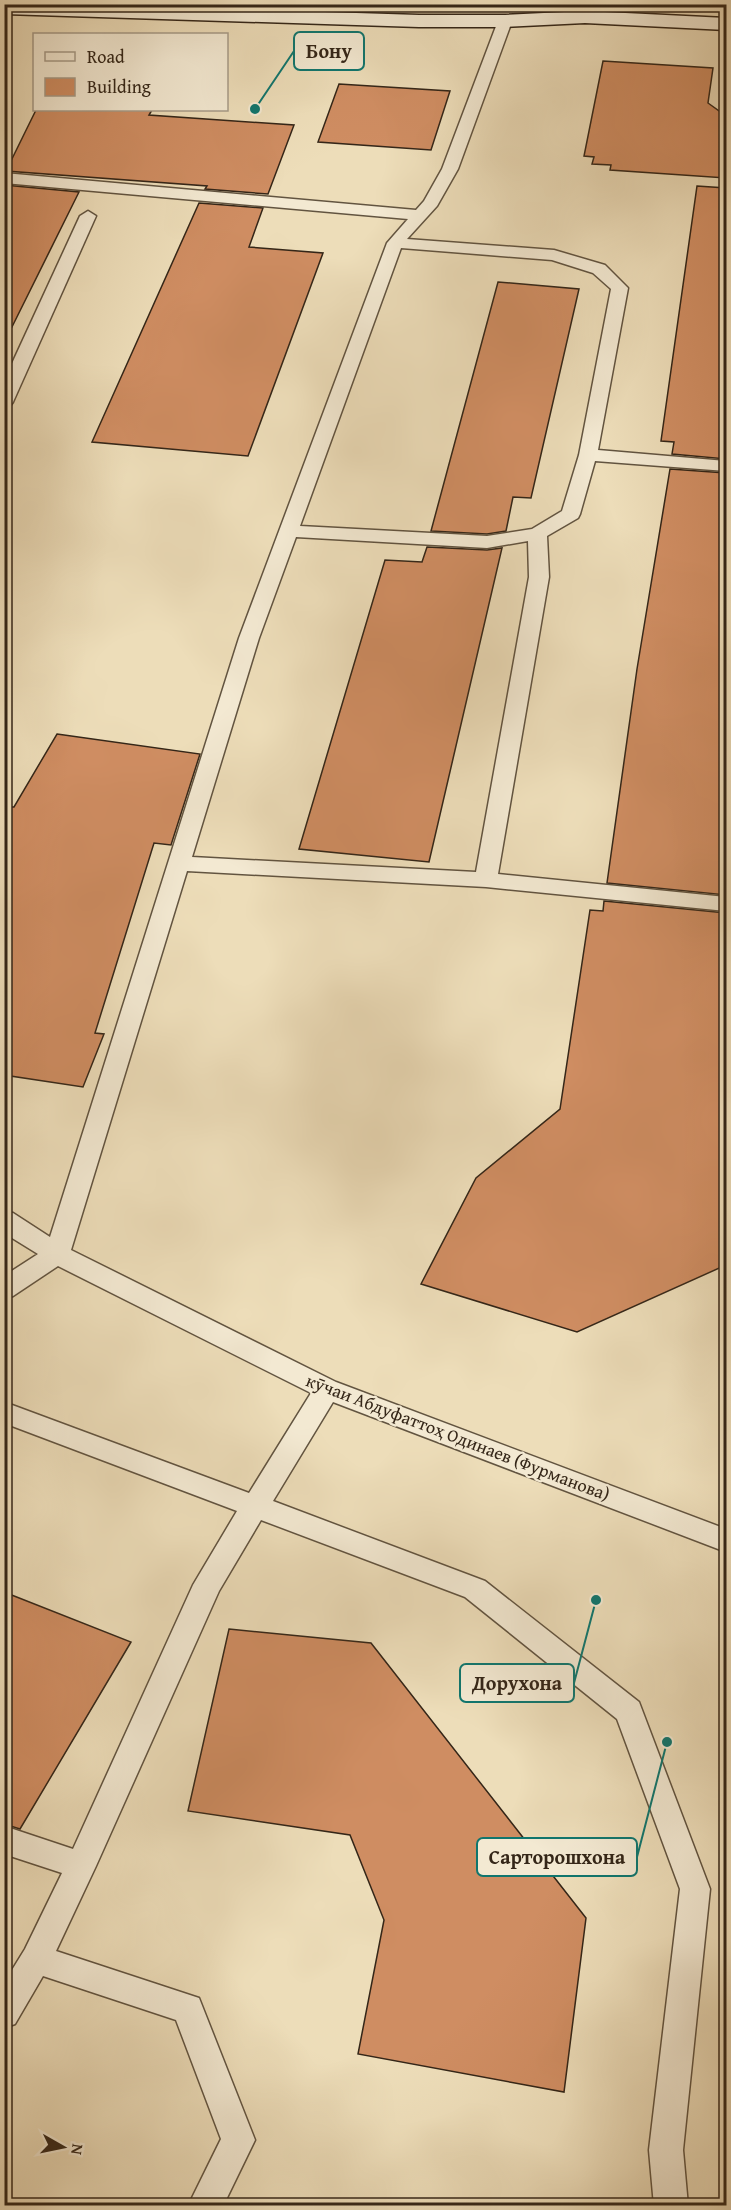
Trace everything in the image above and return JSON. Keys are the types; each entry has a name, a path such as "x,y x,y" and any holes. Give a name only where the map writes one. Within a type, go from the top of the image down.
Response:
{"street":[{"path":"478,4 585,17 726,24"},
{"path":"4,8 297,18 505,21 585,17"}],"lane":[{"path":"4,1290 57,1254 249,638 394,243 431,203 450,169 505,21"},
{"path":"4,178 420,215"},
{"path":"4,402 88,216"},
{"path":"288,531 487,542 537,534 571,514 588,454 620,288 599,269 554,255 394,243"},
{"path":"588,454 726,466"},
{"path":"486,880 539,577 537,534"},
{"path":"177,863 486,880 726,904"},
{"name":"кӯчаи Абдуфаттоҳ Одинаев (Фурманова)","path":"4,1220 57,1254 327,1389 726,1541"},
{"path":"4,2013 36,1959 81,1866 207,1585 327,1389"},
{"path":"4,1412 475,1588 629,1711 695,1889 666,2150 671,2205"},
{"path":"4,1840 81,1866"},
{"path":"36,1959 188,2009 238,2140 205,2205"}],"building":[{"path":"603,61 713,68 708,103 726,116 726,178 610,170 611,165 592,164 594,157 584,156"},
{"path":"339,84 450,91 431,150 318,142"},
{"path":"36,111 151,111 149,115 294,125 268,194 205,189 207,186 6,171"},
{"path":"4,185 79,192 4,343"},
{"path":"697,186 726,188 726,459 672,454 674,442 661,441"},
{"path":"199,203 263,208 249,247 323,253 248,456 92,442"},
{"path":"498,282 579,289 531,498 513,497 506,531 487,534 431,531"},
{"path":"670,469 726,473 726,895 607,883 637,669"},
{"path":"427,547 487,550 502,548 429,862 299,849 385,560 422,562"},
{"path":"57,734 200,754 171,845 154,843 95,1033 104,1034 83,1087 4,1075 4,807 14,807"},
{"path":"604,901 726,913 726,1265 577,1332 421,1284 476,1178 560,1109 590,910 603,911"},
{"path":"4,1592 131,1642 20,1829 4,1824"},
{"path":"229,1629 371,1643 586,1918 564,2092 358,2054 384,1920 350,1835 188,1811"}],"place":[{"name":"Бону","path":"255,109"},
{"name":"Дорухона","path":"596,1600"},
{"name":"Сарторошхона","path":"667,1742"}]}
